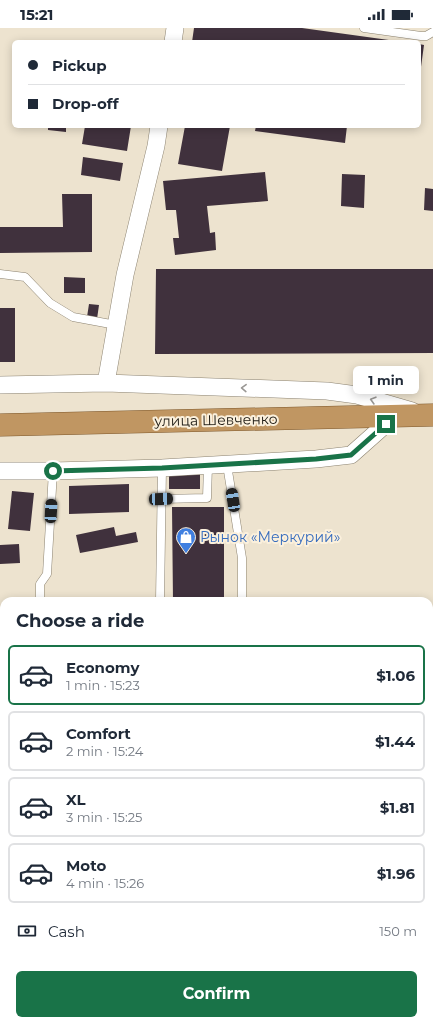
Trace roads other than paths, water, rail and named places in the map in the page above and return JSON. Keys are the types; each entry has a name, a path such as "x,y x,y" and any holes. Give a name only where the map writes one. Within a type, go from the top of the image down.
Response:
{"highway":[{"name":"улица Шевченко","path":"5,425 428,415"}],"street":[{"path":"173,40 175,28"},
{"path":"106,383 125,275 156,146 159,128"},
{"path":"0,385 106,383 327,391 357,395 428,415"},
{"path":"0,471 162,468 316,459 351,455 396,416"}],"lane":[{"path":"364,28 422,36 433,32"},
{"path":"0,274 25,277 50,303 73,317 116,326"},
{"path":"228,464 242,558 242,597"},
{"path":"161,499 207,498 208,465"},
{"path":"160,597 162,468"},
{"path":"40,597 40,584 48,574 53,471"}],"place":[{"name":"Рынок «Меркурий»","path":"186,554"}]}
